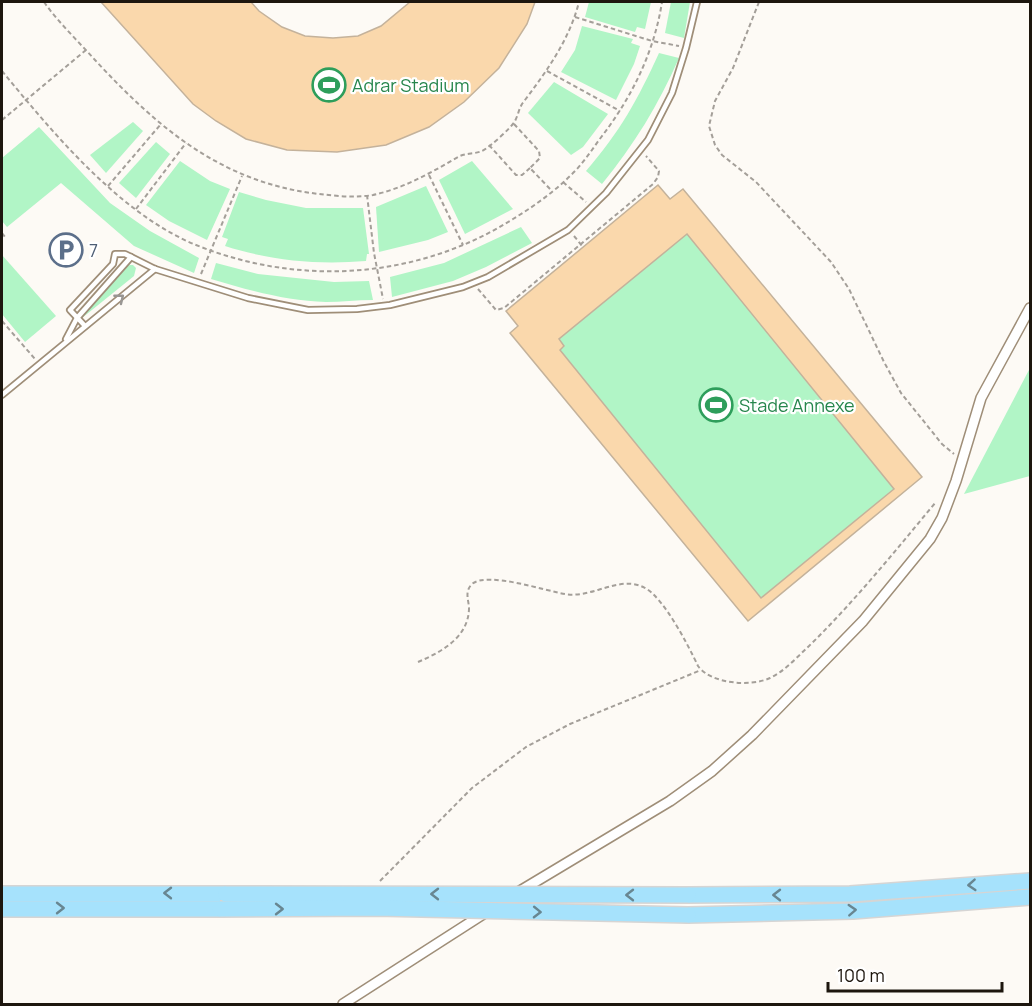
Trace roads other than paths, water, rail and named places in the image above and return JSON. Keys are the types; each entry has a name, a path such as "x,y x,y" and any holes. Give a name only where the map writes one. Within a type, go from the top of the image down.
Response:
{"highway":[{"path":"2,894 850,894 1030,881"},
{"path":"2,909 377,908 688,915 853,910 1030,897"}],"street":[{"path":"343,1005 542,877 670,801 733,753 863,621 930,539 949,500 974,417 986,388 1030,308"}],"lane":[{"path":"85,326 70,310 113,264 115,254 131,257 155,269 248,298 308,310 384,306 431,296 473,283 519,260 568,230 606,193 648,140 672,93 697,2"},
{"path":"65,342 77,318 131,257"},
{"path":"2,395 155,269"}],"place":[{"name":"Adrar Stadium","path":"329,85"},
{"name":"7","path":"66,250"},
{"name":"Stade Annexe","path":"716,405"}]}
